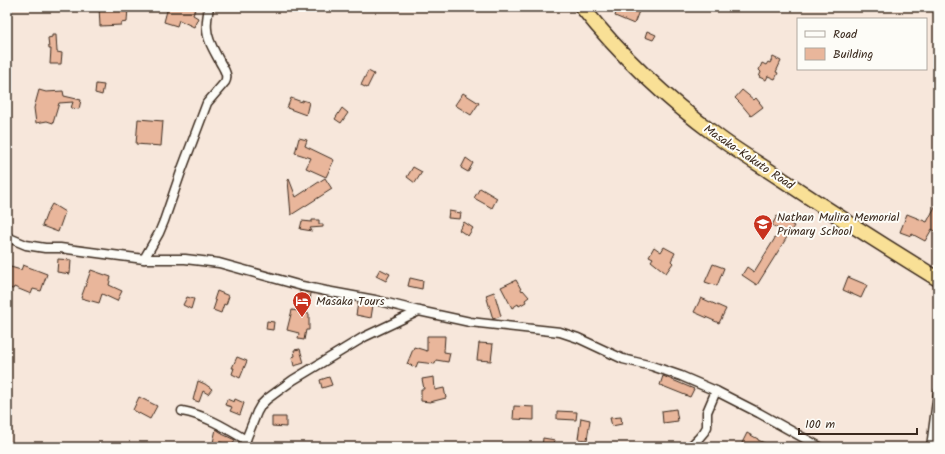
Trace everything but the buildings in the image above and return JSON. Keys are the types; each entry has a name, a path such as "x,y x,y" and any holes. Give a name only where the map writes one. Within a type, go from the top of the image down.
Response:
{"highway":[{"name":"Masaka-Kakuto Road","path":"582,7 594,23 655,85 718,137 839,217 938,279"}],"street":[{"path":"144,258 164,220 207,103 227,79 207,33 209,7"},
{"path":"7,237 26,245 36,247 60,248 144,258 190,259 219,263 302,286 375,300 419,312 470,322 560,332 578,338 623,359 652,366 681,376 716,391 820,447"},
{"path":"182,411 189,412 223,427 244,443 261,405 278,390 364,337 419,312"},
{"path":"690,447 707,427 707,412 716,391"},
{"path":"931,447 938,393"}],"place":[{"name":"Nathan Mulira Memorial Primary School","path":"763,241"},
{"name":"Masaka Tours","path":"302,318"}]}
